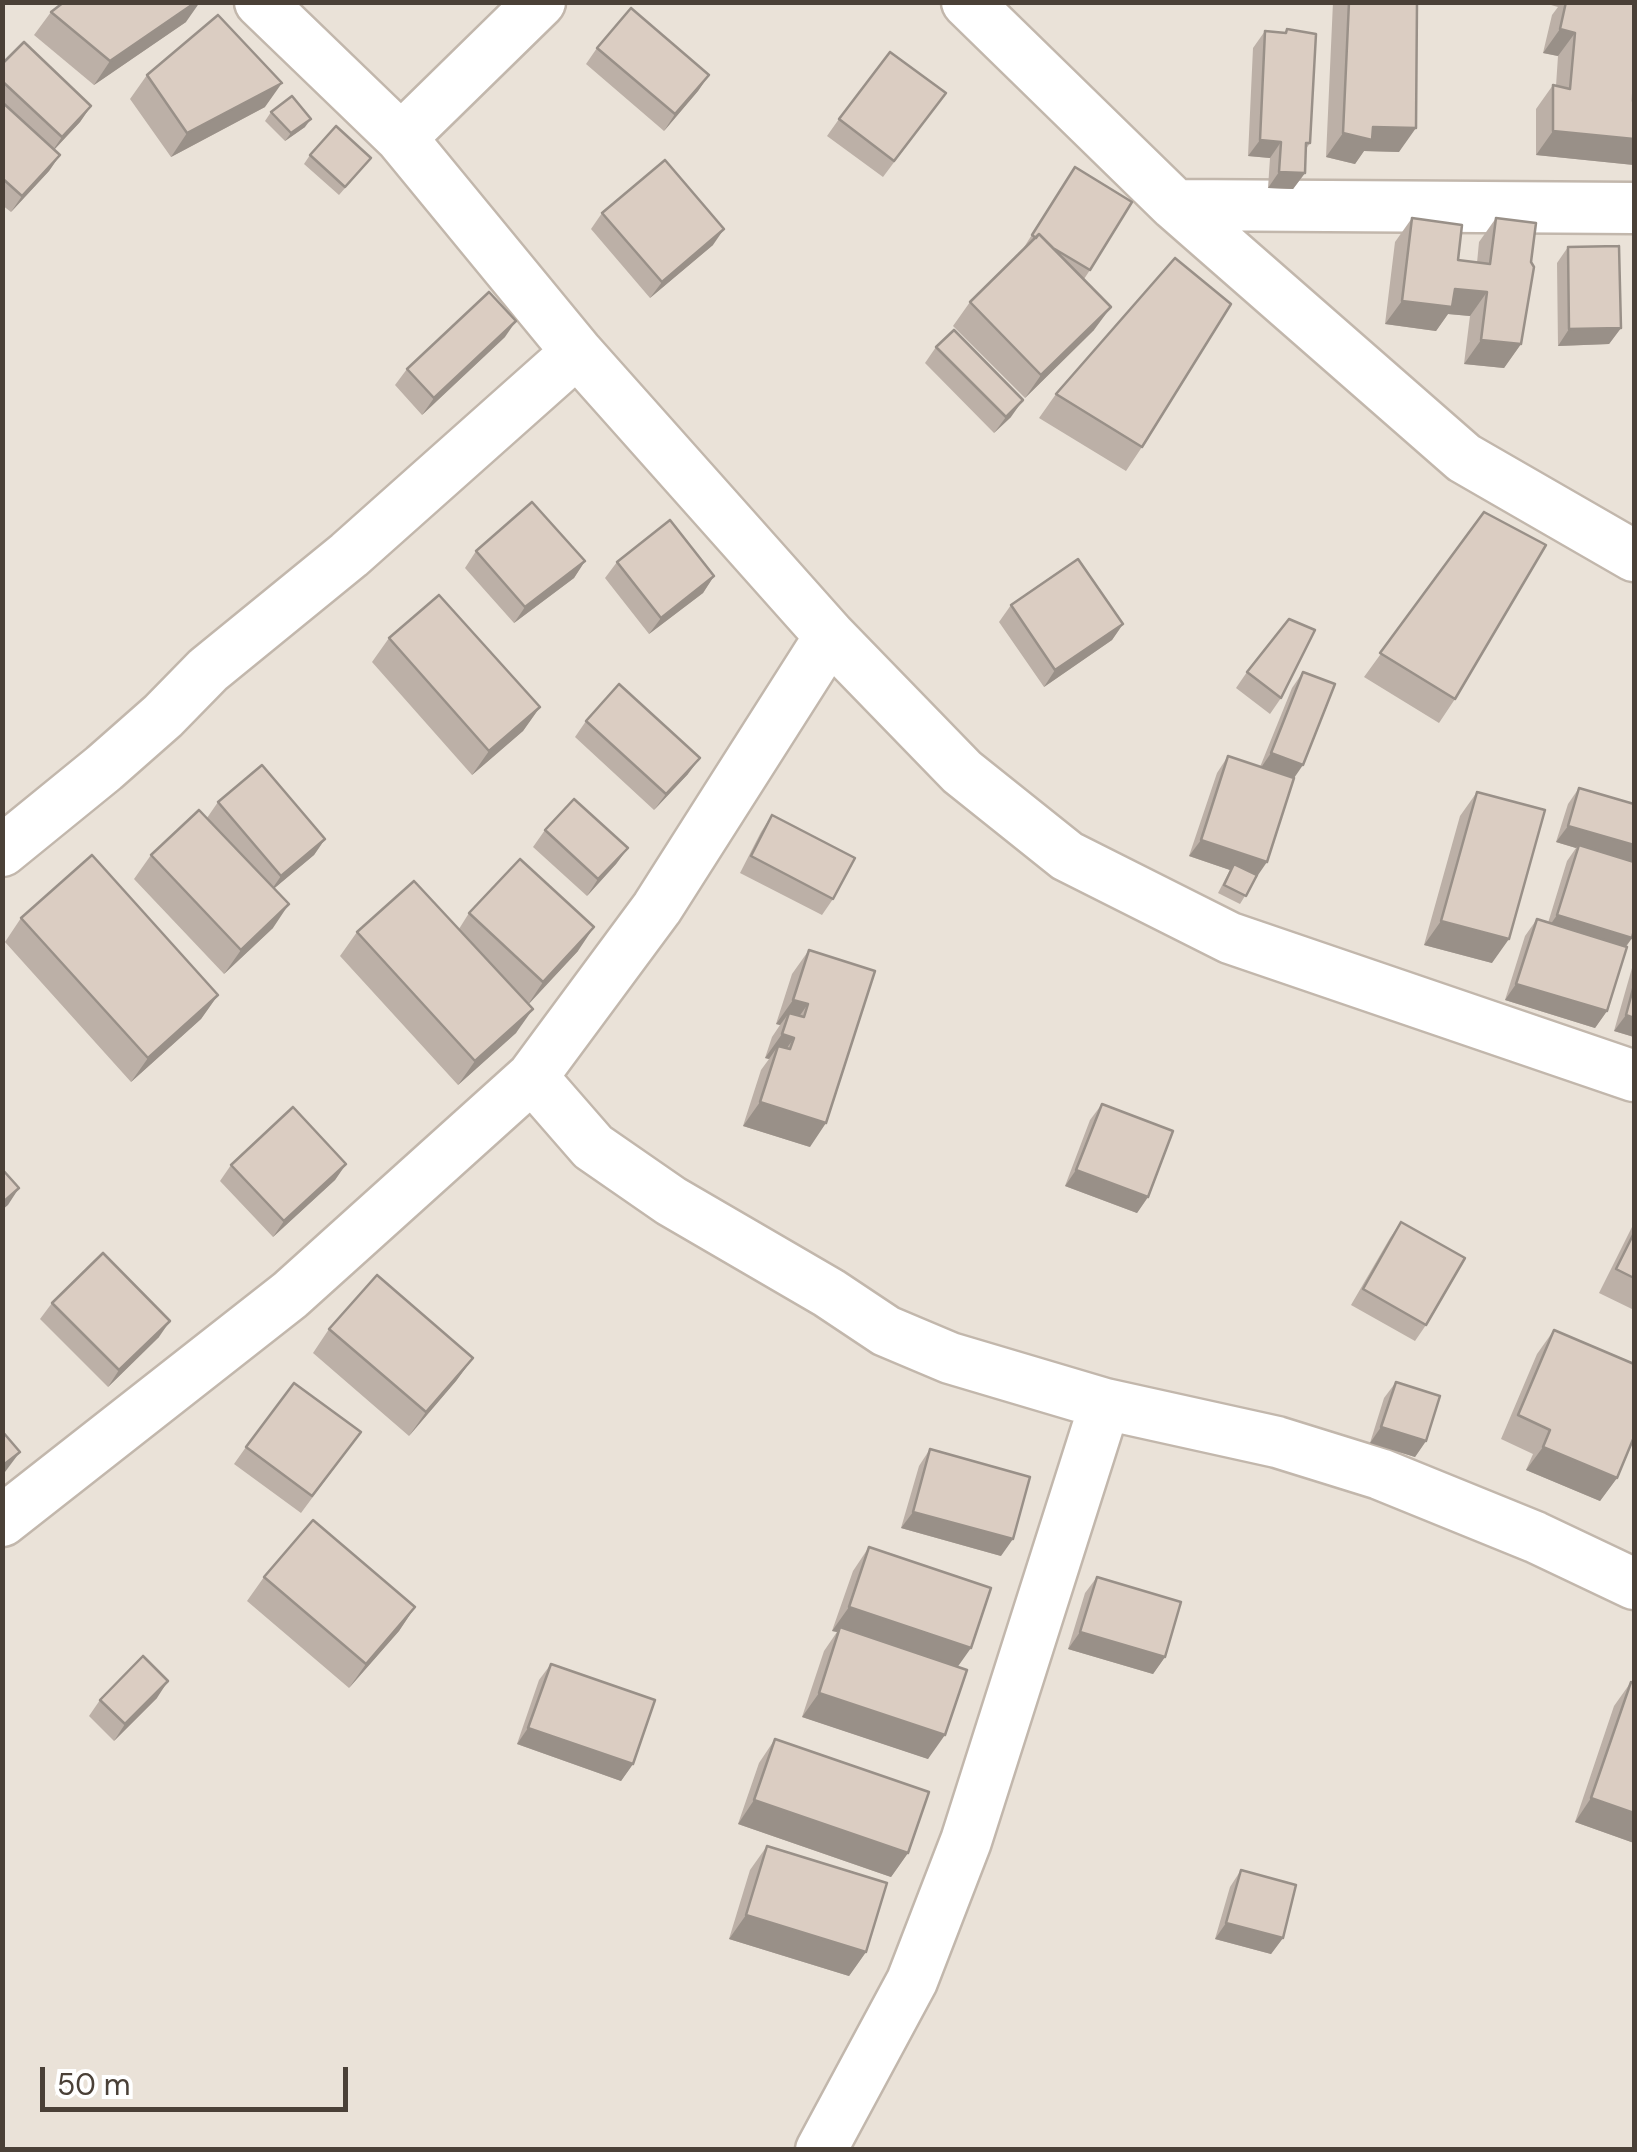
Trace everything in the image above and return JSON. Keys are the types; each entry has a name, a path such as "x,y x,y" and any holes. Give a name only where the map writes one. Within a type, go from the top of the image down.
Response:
{"street":[{"path":"260,2 401,138 577,352 830,636 962,772 1067,856 1230,938 1634,1076"},
{"path":"401,138 540,2"},
{"path":"967,2 1174,205 1464,458 1634,556"},
{"path":"1174,205 1634,208"},
{"path":"2,851 119,755 208,670 348,555 577,352"},
{"path":"2,1521 290,1296 532,1077 657,908 830,636"},
{"path":"532,1077 593,1147 670,1201 829,1293 886,1331 950,1358 1104,1404 1277,1442 1380,1474 1534,1537 1634,1584"},
{"path":"821,2150 912,1981 952,1876 1104,1404"}],"shaded area":[{"path":"3,3 1634,3 1634,2149 3,2149"}],"building":[{"path":"64,2 196,2 110,61 51,12"},
{"path":"1349,2 1417,2 1416,128 1373,127 1372,140 1343,133"},
{"path":"1566,2 1634,2 1634,139 1553,131 1553,85 1570,89 1575,33 1560,29"},
{"path":"631,8 709,75 675,114 597,48"},
{"path":"218,15 282,83 187,133 147,75"},
{"path":"1287,29 1316,34 1305,173 1279,172 1281,142 1260,140 1265,31 1286,33"},
{"path":"24,42 91,106 62,137 2,81 2,64"},
{"path":"890,52 946,93 894,161 839,119"},
{"path":"292,96 311,119 291,133 271,112"},
{"path":"2,102 60,155 22,196 2,178"},
{"path":"336,126 371,158 345,187 310,155"},
{"path":"665,160 724,229 662,282 602,213"},
{"path":"1075,167 1132,202 1090,270 1053,248 1039,234 1036,238 1032,235"},
{"path":"1412,218 1462,225 1458,260 1490,264 1496,218 1536,223 1531,262 1534,267 1521,344 1481,340 1487,292 1455,289 1452,307 1402,301"},
{"path":"1039,234 1111,307 1041,375 970,302"},
{"path":"1619,246 1621,328 1569,329 1568,247"},
{"path":"1175,258 1231,304 1142,447 1056,394"},
{"path":"489,292 516,321 434,398 407,369"},
{"path":"954,330 1023,400 1006,417 936,347"},
{"path":"532,502 585,561 525,607 476,551"},
{"path":"1484,512 1546,545 1455,699 1380,653"},
{"path":"670,520 714,576 661,618 617,562"},
{"path":"1078,559 1123,624 1055,670 1011,605"},
{"path":"439,595 540,707 489,751 389,638"},
{"path":"1289,619 1315,630 1281,698 1247,672"},
{"path":"1303,672 1335,684 1303,765 1271,753"},
{"path":"619,684 700,758 666,794 586,721"},
{"path":"1228,756 1294,778 1267,862 1201,840"},
{"path":"262,765 325,839 281,876 218,802"},
{"path":"1579,788 1634,804 1634,845 1568,826"},
{"path":"1477,792 1545,810 1509,939 1441,921"},
{"path":"574,799 628,848 598,879 545,830"},
{"path":"199,810 289,904 241,950 151,855"},
{"path":"772,815 855,858 833,899 751,856"},
{"path":"1579,845 1634,862 1632,938 1557,915"},
{"path":"92,855 218,995 148,1058 21,918"},
{"path":"520,859 594,927 543,982 469,913"},
{"path":"1234,864 1257,875 1246,896 1224,885"},
{"path":"414,881 533,1009 475,1061 357,932"},
{"path":"1537,919 1627,947 1607,1011 1516,984"},
{"path":"809,950 875,971 826,1123 760,1102 778,1046 790,1049 794,1038 782,1034 789,1013 804,1017 808,1004 793,1000"},
{"path":"1634,985 1634,1018 1626,1015"},
{"path":"1102,1104 1173,1131 1148,1197 1076,1170"},
{"path":"293,1107 346,1164 284,1221 231,1165"},
{"path":"2,1169 19,1188 2,1203"},
{"path":"1401,1222 1465,1258 1426,1325 1363,1289"},
{"path":"1634,1233 1634,1278 1616,1269"},
{"path":"103,1253 170,1321 119,1370 52,1303"},
{"path":"377,1275 473,1358 426,1412 329,1329"},
{"path":"1554,1330 1634,1364 1634,1437 1617,1478 1543,1447 1550,1430 1518,1415"},
{"path":"1396,1382 1440,1396 1426,1441 1381,1427"},
{"path":"294,1383 361,1432 312,1496 246,1447"},
{"path":"2,1431 20,1452 2,1466"},
{"path":"930,1449 1030,1477 1013,1539 913,1512"},
{"path":"313,1520 415,1607 366,1664 264,1577"},
{"path":"869,1547 991,1588 971,1648 849,1607"},
{"path":"1097,1577 1181,1602 1165,1657 1080,1632"},
{"path":"840,1627 967,1670 945,1735 819,1693"},
{"path":"143,1656 168,1681 125,1724 100,1700"},
{"path":"551,1664 655,1700 633,1764 528,1728"},
{"path":"1631,1682 1634,1683 1634,1813 1591,1798"},
{"path":"775,1739 929,1792 908,1853 754,1800"},
{"path":"767,1846 887,1883 866,1952 746,1915"},
{"path":"1241,1870 1296,1885 1283,1938 1226,1923"}]}
